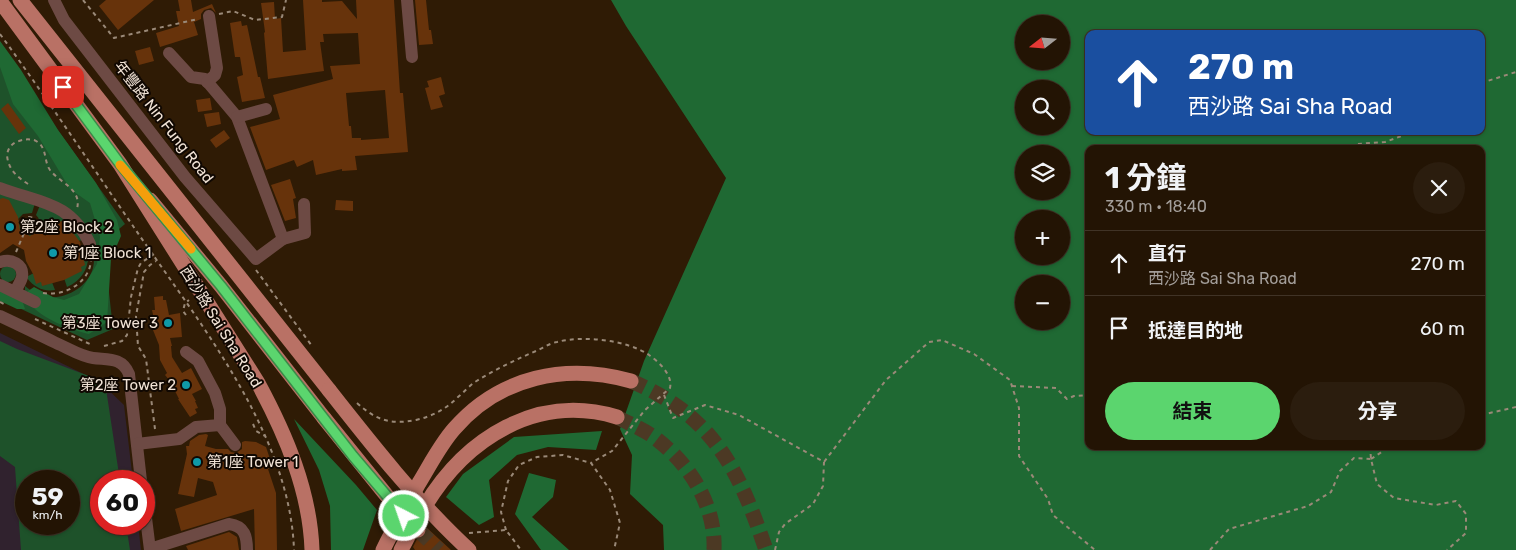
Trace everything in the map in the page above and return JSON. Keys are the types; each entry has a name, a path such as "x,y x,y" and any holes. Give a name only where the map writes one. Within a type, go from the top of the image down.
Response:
{"main road":[{"path":"20,0 138,152 279,326 378,453 427,508 466,544"},
{"name":"西沙路 Sai Sha Road","path":"0,1 120,164 198,291 250,369 288,442 304,497 311,531 312,550"},
{"path":"120,164 215,279 391,501 418,530"},
{"path":"383,550 434,457 448,437 469,414 492,396 528,380 560,374 595,374 631,381"},
{"path":"401,550 425,506 438,487 462,460 483,441 502,428 528,417 565,410 586,410 617,417"}],"street":[{"name":"年豐路 Nin Fung Road","path":"54,0 64,20 185,177 257,265"},
{"path":"407,0 412,57"},
{"path":"207,82 218,68 209,16"},
{"path":"169,52 191,78 204,79 237,117 283,239"},
{"path":"237,117 266,109"},
{"path":"0,188 57,207 72,218 84,231 90,244"},
{"path":"257,265 283,239 307,239 304,204"},
{"path":"6,262 20,267 22,278 15,292"},
{"path":"0,285 35,302"},
{"path":"4,311 83,355 116,361 125,367 129,374 140,470"},
{"path":"186,352 198,361 215,393 220,409 220,425 235,445"},
{"path":"137,444 179,439 196,427 220,425"},
{"path":"148,535 150,550 229,524 243,530 247,539 247,550"}],"path":[{"path":"83,0 114,38 233,11 255,20 282,17 286,0"},
{"path":"0,34 185,303 242,390 266,436 280,476 287,502 294,550"},
{"path":"1485,82 1516,72"},
{"path":"1356,145 1385,142 1404,135"},
{"path":"30,198 31,188 14,173 7,160 11,146 23,139 33,140 41,145 50,170 76,194 78,204 72,218"},
{"path":"28,216 33,217 36,223 35,228 31,231 26,230 22,227 23,220 28,216"},
{"path":"6,262 26,230"},
{"path":"22,278 30,287 43,293 58,294 72,288 82,280 90,268 92,260 90,244"},
{"path":"100,346 115,344 122,341 127,335 131,297 138,268 141,263 157,252"},
{"path":"156,261 144,272 136,316 138,346 146,359 156,442"},
{"path":"257,265 314,349"},
{"path":"186,316 183,311 185,303 190,300"},
{"path":"0,302 4,311"},
{"path":"35,318 93,345"},
{"path":"355,401 381,420 398,422 416,420 436,414 450,405 474,383 517,359 557,342 608,340 627,344 654,358 668,375 671,386 645,410 612,451 591,463"},
{"path":"775,550 779,532 785,524 812,504 823,486 824,462 886,380 929,342 942,340 974,354 1010,380 1019,408 1019,456 1048,499 1053,515 1095,550"},
{"path":"1012,386 1056,388 1066,399 1085,395"},
{"path":"664,394 673,418 705,405 739,415 824,462"},
{"path":"1485,414 1516,407"},
{"path":"253,424 256,431 266,436 271,434"},
{"path":"1370,450 1377,484 1394,498 1436,505 1456,501 1466,514 1466,533 1447,550"},
{"path":"1210,550 1229,529 1308,506 1331,492 1340,471 1354,458 1371,459 1385,450"},
{"path":"522,550 506,530 501,512 508,481 519,465 537,457 563,455 591,463 610,490 620,523 614,550"},
{"path":"466,544 470,532 506,530"}],"shaded area":[{"path":"0,333 100,382 124,405 132,470 90,470 90,535 139,535 141,550 0,550"}],"green space":[{"path":"611,0 1516,0 1516,550 664,550 663,525 630,494 632,455 620,429 644,361 726,178 626,26"},
{"path":"0,41 21,70 58,130 96,183 117,220 121,236 111,259 107,322 89,334 74,330 48,318 34,308 29,300 28,291 34,287 53,297 64,300 79,294 97,264 100,237 90,203 70,189 38,136 13,104 0,67"},
{"path":"0,49 125,224 119,229 106,265 113,329 87,340 0,299 25,290 25,286 38,295 46,297 63,296 71,293 85,283 90,276 94,259 90,232 0,183"},
{"path":"0,194 35,203 32,213 23,214 18,219 22,234 0,203"},
{"path":"40,205 66,219 83,240 29,238 27,234 31,235 40,223 36,215"},
{"path":"87,247 88,260 85,271 78,280 67,287 63,275 80,249"},
{"path":"8,266 14,268 16,274 14,280 8,282 2,280 0,274 2,268"},
{"path":"34,273 50,277 55,290 39,288 33,284 27,278"},
{"path":"0,287 22,300 25,309 17,309 0,301"},
{"path":"0,341 105,382 118,470 90,470 90,535 128,535 130,550 21,550 20,535 80,535 80,470 15,470 15,467 0,456"},
{"path":"294,419 377,510 363,550 331,550 330,506 319,470"},
{"path":"602,431 596,450 548,447 517,455 489,480 494,517 479,525 446,497 463,474 514,437"},
{"path":"529,473 556,480 553,497 532,517 569,550 541,550 515,514"}],"building":[{"path":"106,0 154,0 118,30 99,6"},
{"path":"178,0 191,0 193,12 212,4 216,13 211,8 204,10 201,14 201,19 194,22 198,35 160,47 156,33 179,26 176,11 180,11"},
{"path":"303,0 322,0 322,2 342,1 357,19 356,0 394,0 400,93 403,93 408,152 355,156 357,170 342,171 342,169 316,175 313,160 297,167 294,160 266,170 250,127 280,119 273,95 333,79 330,66 360,64 358,33 323,34 324,42 320,42 324,71 268,79 261,3 274,2 275,19 281,18 283,52 306,50","holes":["385,90 389,138 361,140 361,138 352,138 346,93"]},
{"path":"415,0 426,0 429,30 431,30 433,44 419,45"},
{"path":"241,21 242,26 247,25 258,77 260,77 265,98 242,102 237,77 243,75 240,57 235,57 230,23"},
{"path":"150,47 154,61 139,65 135,51"},
{"path":"441,77 445,94 439,96 443,107 431,110 425,88 429,87 427,81"},
{"path":"210,98 212,110 198,112 196,100"},
{"path":"8,103 26,128 19,134 1,109"},
{"path":"219,112 221,124 207,127 204,114"},
{"path":"224,130 230,138 216,148 210,140"},
{"path":"290,179 296,198 293,199 296,218 285,221 271,185"},
{"name":"第1座 Block 1","path":"0,199 9,200 18,217 20,230 30,236 43,227 62,221 67,225 80,242 85,265 81,267 82,271 64,280 42,286 41,282 36,284 26,261 24,250 13,244 0,253"},
{"path":"336,200 353,201 353,211 335,210"},
{"path":"163,296 163,300 166,300 169,315 180,313 182,337 170,338 172,357 182,373 191,368 202,389 192,394 198,408 195,409 197,413 190,417 165,375 167,373 160,360 159,345 153,330 156,329 152,310 155,310 154,297"},
{"path":"199,435 208,435 205,446 216,449 228,449 236,453 242,449 242,442 245,441 256,442 266,447 273,468 268,469 276,493 277,550 255,550 254,509 181,531 175,509 217,495 213,482 198,478 194,497 178,494 187,454 186,446 189,446 190,441"},
{"path":"427,528 451,550 415,550 413,547 417,539 425,536"},
{"path":"229,532 237,537 239,550 188,550 186,546"}],"tunnel":[{"path":"631,381 660,395 683,411 703,429 720,449 745,495 766,550"},
{"path":"617,417 651,435 677,457 688,471 705,500 710,516 714,550"},
{"path":"418,530 439,550"}],"slow traffic":[{"path":"120,165 191,249"}],"place":[{"name":"第2座 Block 2","path":"10,227"},
{"name":"第1座 Block 1","path":"53,253"},
{"name":"第3座 Tower 3","path":"168,323"},
{"name":"第2座 Tower 2","path":"186,385"},
{"name":"第1座 Tower 1","path":"197,462"}],"route":[{"path":"63,87 120,164 221,286 353,456 404,516"}]}
